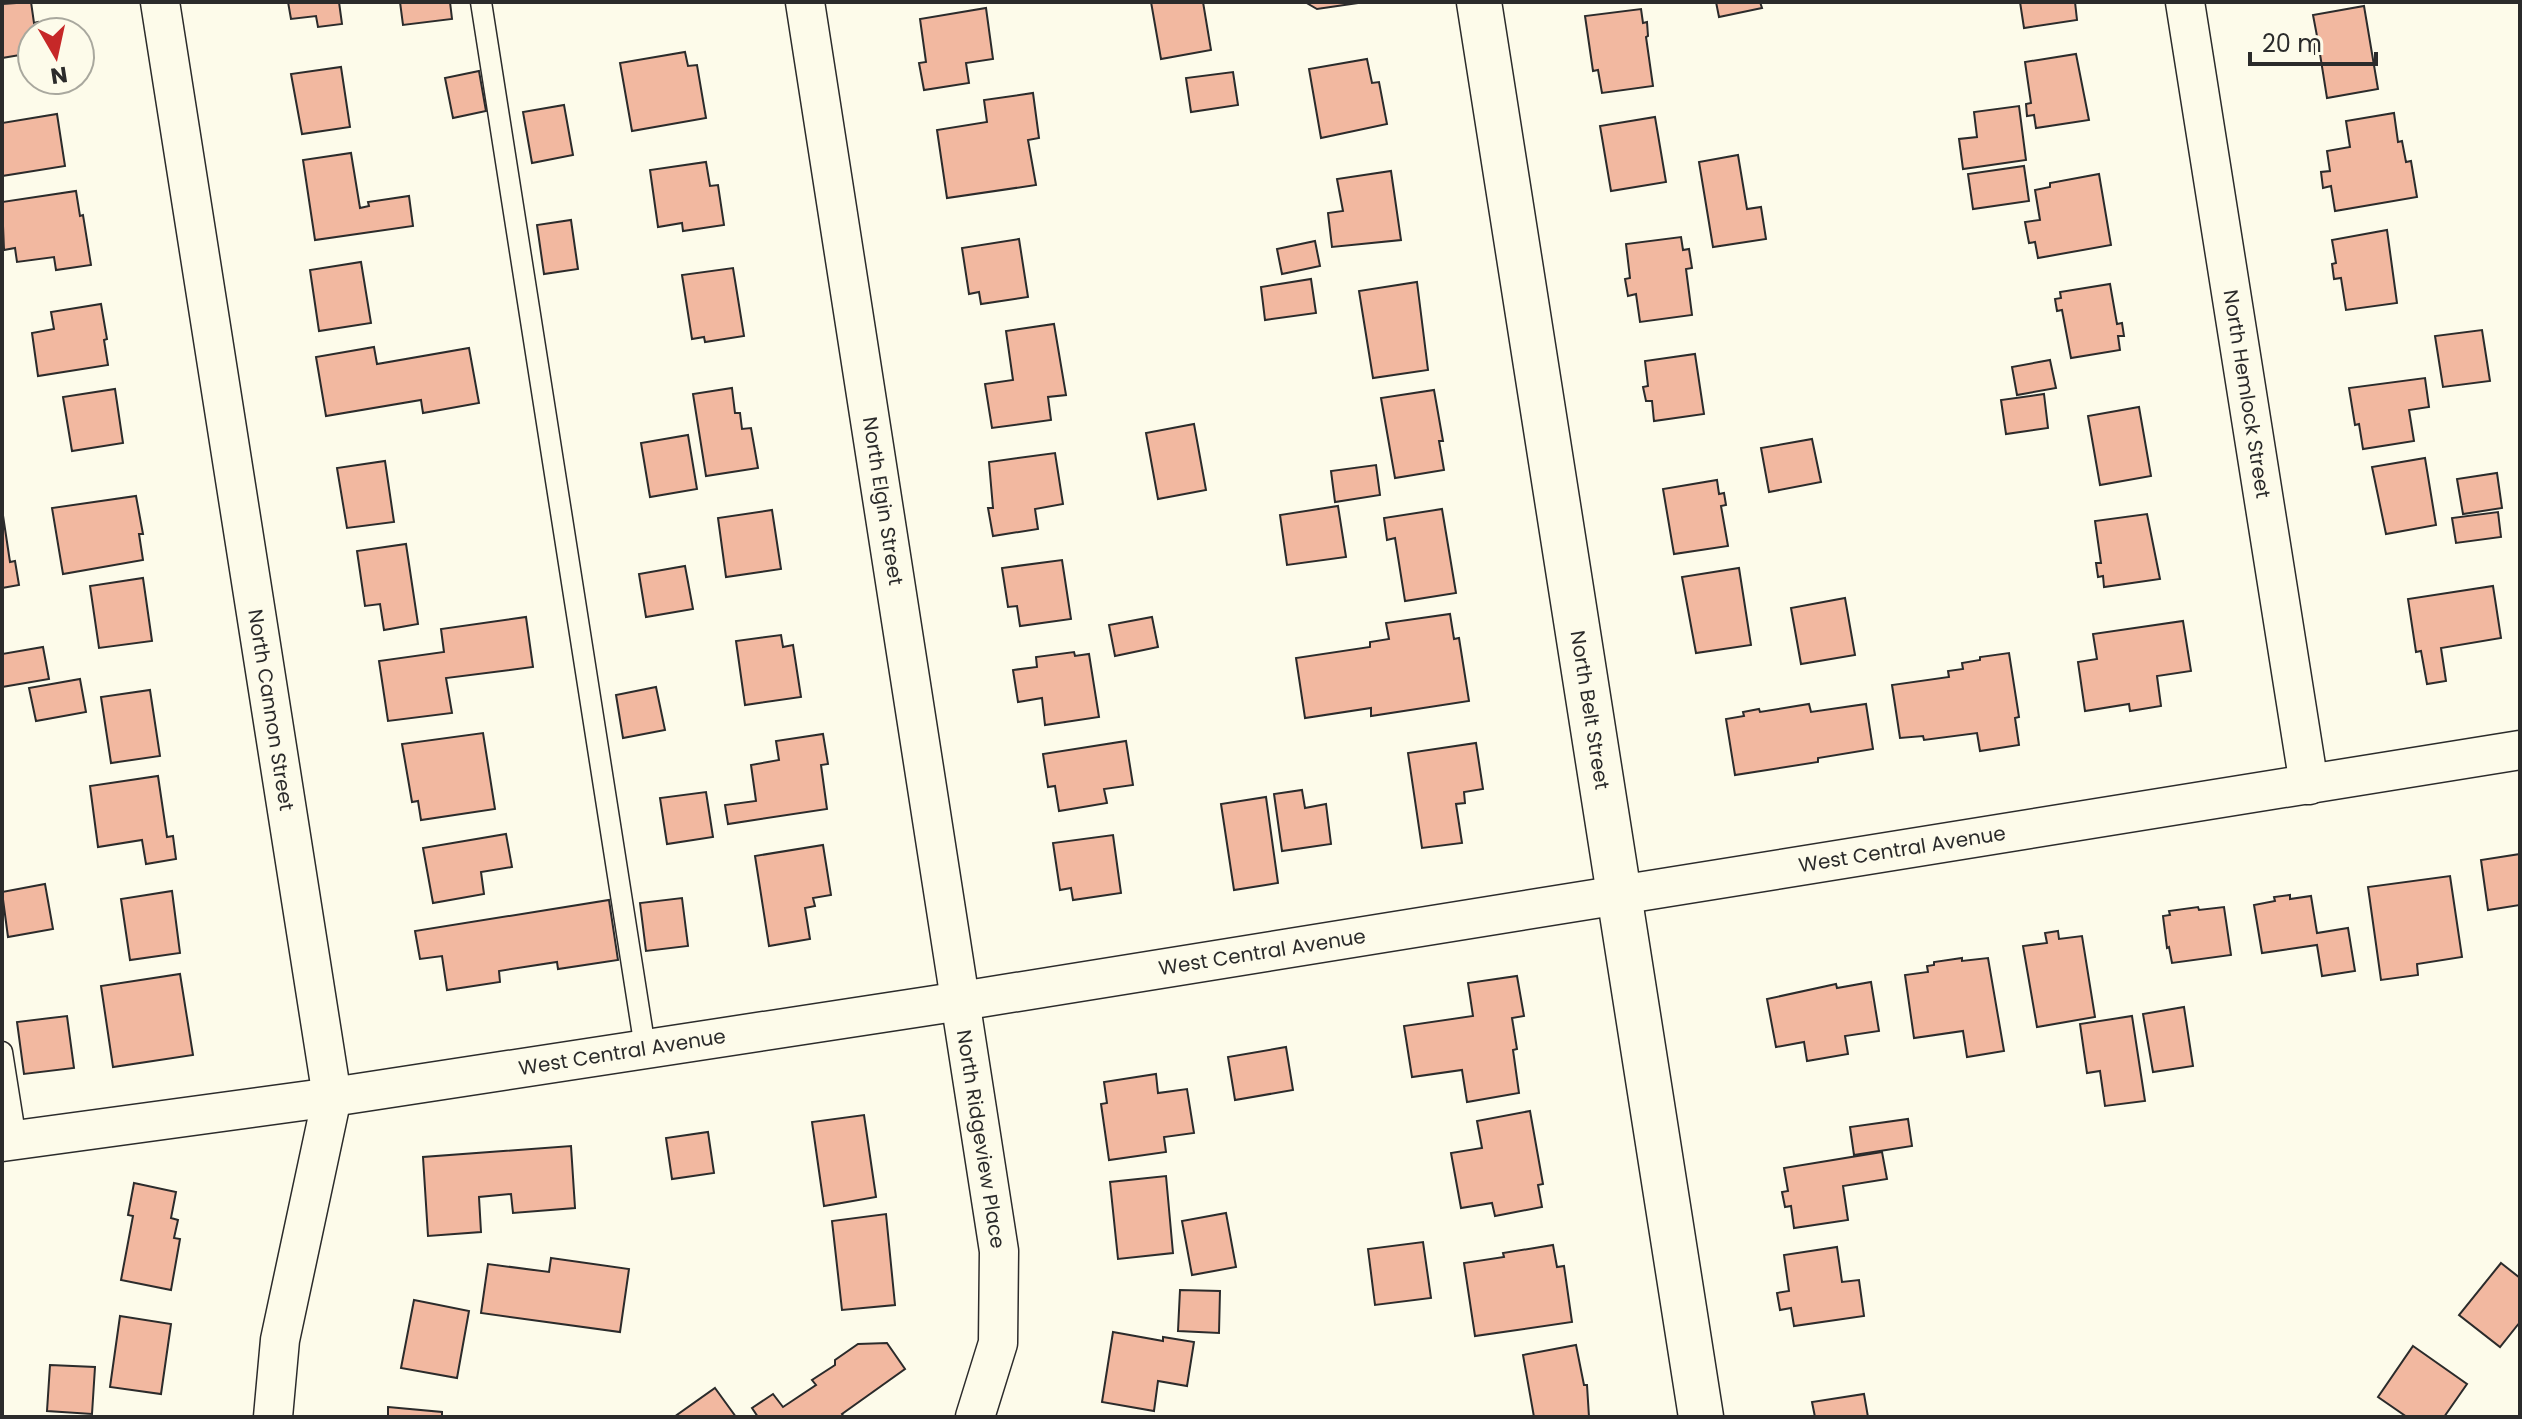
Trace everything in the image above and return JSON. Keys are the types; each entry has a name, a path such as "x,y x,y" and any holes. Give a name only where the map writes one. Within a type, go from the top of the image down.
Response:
{"street":[{"name":"North Cannon Street","path":"160,2 332,1097 280,1340 273,1417"},
{"name":"North Elgin Street","path":"805,2 961,1001"},
{"name":"North Belt Street","path":"1479,2 1701,1417"},
{"name":"North Hemlock Street","path":"2185,2 2309,785"},
{"name":"West Central Avenue","path":"9,1141 332,1097 961,1001 2520,750"},
{"name":"North Ridgeview Place","path":"961,1001 999,1251 998,1343 975,1417"}],"lane":[{"path":"481,2 645,1048"},
{"path":"2,1052 9,1141"}],"building":[{"path":"31,2 33,16 16,16 16,56 2,58 2,4"},
{"path":"288,2 339,2 342,24 318,27 316,16 291,19"},
{"path":"400,2 450,2 452,19 403,25"},
{"path":"1151,2 1203,2 1211,50 1161,59"},
{"path":"1305,2 1365,2 1317,9"},
{"path":"1716,2 1760,2 1762,8 1719,17"},
{"path":"2020,2 2075,2 2077,20 2024,28"},
{"path":"2364,6 2378,89 2327,98 2320,54 2315,54 2313,37 2317,36 2313,15"},
{"path":"986,8 993,59 966,63 969,83 924,90 919,63 926,62 920,19"},
{"path":"1641,9 1643,23 1647,22 1653,86 1602,93 1598,70 1593,71 1585,16"},
{"path":"685,52 688,66 697,65 706,118 632,131 620,63"},
{"path":"2076,54 2089,120 2036,128 2034,115 2027,116 2026,104 2031,103 2025,62"},
{"path":"1367,59 1372,83 1379,82 1387,124 1321,138 1309,69"},
{"path":"341,67 350,127 302,134 291,74"},
{"path":"479,71 486,111 453,118 445,78"},
{"path":"1233,72 1238,105 1191,112 1186,78"},
{"path":"1033,93 1039,138 1028,140 1036,185 947,198 937,130 987,122 984,100"},
{"path":"564,105 573,155 532,163 523,112"},
{"path":"2019,106 2026,160 1963,169 1959,139 1977,137 1974,112"},
{"path":"2394,113 2398,142 2402,141 2406,162 2411,161 2417,197 2335,211 2331,186 2323,188 2321,172 2330,171 2327,151 2350,147 2346,121"},
{"path":"57,114 65,166 2,176 2,123"},
{"path":"1655,117 1666,182 1611,191 1600,126"},
{"path":"351,153 360,208 369,206 368,202 409,196 413,226 315,240 303,160"},
{"path":"1738,155 1747,209 1761,207 1766,239 1713,247 1699,162"},
{"path":"706,162 710,186 718,185 724,225 683,231 682,223 658,227 650,170"},
{"path":"2024,166 2029,201 1973,209 1968,174"},
{"path":"1391,171 1401,240 1332,247 1328,213 1343,211 1337,179"},
{"path":"2099,174 2111,245 2038,258 2035,242 2029,243 2025,222 2040,220 2035,190 2050,187 2050,183"},
{"path":"76,191 91,265 56,270 54,257 17,262 15,248 4,250 2,202"},
{"path":"571,220 578,269 544,274 537,225"},
{"path":"2387,230 2397,303 2346,310 2341,278 2334,279 2332,264 2336,263 2332,240"},
{"path":"1681,237 1683,250 1689,249 1692,268 1686,269 1692,315 1640,322 1636,294 1628,296 1625,279 1630,278 1626,244"},
{"path":"1019,239 1028,297 981,304 979,292 969,294 962,248"},
{"path":"1315,241 1320,266 1282,274 1277,249"},
{"path":"361,262 371,323 319,331 310,270"},
{"path":"733,268 744,336 705,342 704,337 692,339 682,275"},
{"path":"1311,279 1316,313 1265,320 1261,287"},
{"path":"1417,282 1428,370 1373,378 1359,291"},
{"path":"2110,284 2117,324 2122,323 2124,336 2118,336 2120,350 2071,358 2062,310 2057,311 2055,299 2061,298 2060,292"},
{"path":"101,304 108,365 38,376 32,333 54,329 51,312"},
{"path":"1054,324 1066,395 1048,397 1051,420 992,428 985,384 1013,380 1006,331"},
{"path":"2482,330 2490,381 2443,387 2435,336"},
{"path":"374,347 377,364 469,348 479,403 423,413 421,400 326,416 316,357"},
{"path":"1695,354 1704,414 1654,421 1652,401 1646,401 1643,387 1648,386 1645,361"},
{"path":"2050,360 2056,388 2017,395 2012,367"},
{"path":"2425,378 2429,407 2409,410 2414,441 2363,449 2359,424 2355,425 2349,388"},
{"path":"732,388 735,413 740,413 742,429 751,428 758,468 706,476 693,394"},
{"path":"115,389 123,443 72,451 63,397"},
{"path":"1434,390 1443,441 1439,441 1444,470 1395,478 1381,398"},
{"path":"2044,394 2048,428 2006,434 2001,400"},
{"path":"2139,407 2151,476 2100,485 2088,416"},
{"path":"1194,424 1206,490 1158,499 1146,433"},
{"path":"688,435 697,489 650,497 641,443"},
{"path":"1812,439 1821,482 1769,492 1761,448"},
{"path":"1055,453 1063,504 1035,509 1038,529 993,536 988,508 993,508 989,462"},
{"path":"2425,458 2436,525 2386,534 2372,467"},
{"path":"385,461 394,522 347,528 337,468"},
{"path":"1376,465 1380,495 1335,502 1331,471"},
{"path":"2497,473 2502,508 2463,514 2457,479"},
{"path":"1717,480 1719,494 1724,493 1726,505 1721,506 1728,546 1674,554 1663,489"},
{"path":"136,496 143,534 139,534 143,560 63,574 52,508"},
{"path":"1338,506 1346,557 1287,565 1280,515"},
{"path":"2,509 10,562 15,561 19,585 2,588"},
{"path":"1442,509 1456,593 1405,601 1395,538 1387,540 1384,518"},
{"path":"772,510 781,569 726,577 718,518"},
{"path":"2498,512 2501,537 2456,543 2452,518"},
{"path":"2147,514 2160,579 2104,587 2103,576 2098,577 2096,563 2101,563 2095,521"},
{"path":"406,544 418,624 384,630 380,604 365,606 357,551"},
{"path":"1062,560 1071,619 1020,626 1017,606 1008,607 1002,568"},
{"path":"685,566 693,609 646,617 639,574"},
{"path":"1739,568 1751,645 1696,653 1682,577"},
{"path":"143,578 152,641 99,648 90,586"},
{"path":"2493,586 2501,638 2441,648 2446,681 2427,684 2421,651 2416,652 2408,599"},
{"path":"1845,598 1855,655 1801,664 1791,608"},
{"path":"1450,614 1454,639 1459,638 1469,701 1371,716 1371,708 1305,718 1296,658 1370,647 1370,642 1389,639 1386,623"},
{"path":"526,617 533,667 446,678 452,713 388,721 379,661 444,652 441,629"},
{"path":"1152,617 1158,647 1115,656 1109,625"},
{"path":"2183,621 2191,671 2157,676 2161,706 2130,711 2129,704 2085,711 2078,662 2097,659 2093,634"},
{"path":"781,635 783,647 793,645 801,697 745,705 736,641"},
{"path":"43,647 49,679 2,687 2,654"},
{"path":"1074,652 1075,656 1089,654 1099,717 1045,725 1042,698 1018,702 1013,670 1037,667 1036,657"},
{"path":"2009,653 2019,717 2015,718 2019,745 1980,751 1977,733 1924,740 1923,736 1900,738 1892,685 1949,677 1948,671 1963,669 1962,663"},
{"path":"80,679 86,712 36,721 29,688"},
{"path":"656,687 665,730 623,738 616,695"},
{"path":"150,690 160,756 111,763 101,697"},
{"path":"1809,704 1811,712 1866,704 1873,749 1818,758 1818,762 1735,775 1726,719 1759,709 1760,712"},
{"path":"483,733 495,809 421,820 418,801 412,802 402,744"},
{"path":"823,734 828,764 821,765 827,809 728,824 725,805 756,801 751,765 779,760 776,741"},
{"path":"1126,741 1133,785 1104,789 1107,803 1059,811 1055,786 1048,787 1043,754"},
{"path":"1476,743 1483,789 1464,792 1465,803 1456,804 1462,843 1422,848 1408,753"},
{"path":"158,776 167,837 173,836 176,859 146,864 142,840 98,847 90,786"},
{"path":"1302,790 1305,808 1326,804 1331,844 1282,851 1274,794"},
{"path":"706,792 713,837 667,844 660,798"},
{"path":"1266,797 1278,883 1234,890 1221,804"},
{"path":"506,834 512,867 481,872 484,894 433,903 423,848"},
{"path":"1113,835 1121,893 1073,900 1071,888 1060,890 1053,843"},
{"path":"823,845 831,895 813,898 815,906 805,908 810,939 769,946 755,856"},
{"path":"2520,854 2520,905 2488,910 2481,860"},
{"path":"2450,876 2462,957 2417,964 2418,975 2381,980 2368,887"},
{"path":"45,884 53,929 8,937 2,892"},
{"path":"172,891 180,953 130,960 121,899"},
{"path":"2290,895 2290,899 2311,896 2317,933 2348,928 2355,971 2322,976 2317,945 2262,953 2254,905"},
{"path":"682,898 688,946 646,951 640,903"},
{"path":"609,900 618,960 558,969 557,962 499,971 500,982 447,990 442,956 420,959 415,931"},
{"path":"2198,907 2199,910 2224,907 2231,955 2172,963 2163,916 2170,915 2169,911"},
{"path":"2058,931 2059,939 2082,936 2095,1017 2037,1027 2023,946 2047,943 2045,933"},
{"path":"1962,958 1962,961 1988,958 2004,1051 1967,1057 1963,1031 1914,1038 1905,975 1928,972 1927,966 1934,965 1934,962"},
{"path":"180,974 193,1055 113,1067 101,986"},
{"path":"1517,976 1524,1016 1512,1018 1519,1093 1467,1102 1462,1070 1412,1077 1404,1026 1473,1016 1468,983"},
{"path":"1871,982 1879,1031 1845,1036 1848,1054 1807,1061 1804,1042 1776,1047 1767,999 1836,984 1837,988"},
{"path":"2184,1007 2193,1066 2153,1072 2143,1014"},
{"path":"67,1016 74,1068 24,1074 17,1022"},
{"path":"2132,1016 2145,1101 2105,1106 2100,1071 2087,1073 2080,1024"},
{"path":"1286,1047 1293,1090 1235,1100 1228,1057"},
{"path":"1156,1074 1158,1093 1187,1089 1194,1133 1164,1137 1166,1152 1109,1160 1101,1104 1107,1103 1104,1082"},
{"path":"1530,1111 1543,1184 1538,1185 1542,1207 1495,1216 1492,1203 1461,1208 1451,1153 1482,1148 1477,1121"},
{"path":"864,1115 876,1197 824,1206 812,1122"},
{"path":"1908,1119 1912,1146 1854,1155 1850,1127"},
{"path":"708,1132 714,1173 672,1179 666,1138"},
{"path":"571,1146 575,1208 513,1213 511,1194 479,1197 481,1232 428,1236 423,1157"},
{"path":"1882,1152 1887,1179 1843,1186 1848,1220 1794,1228 1791,1206 1785,1207 1782,1192 1788,1191 1784,1168"},
{"path":"1166,1176 1173,1253 1118,1259 1110,1182"},
{"path":"134,1183 176,1192 171,1218 178,1220 174,1238 180,1239 171,1290 121,1280 133,1216 128,1215"},
{"path":"1226,1213 1236,1267 1192,1275 1182,1221"},
{"path":"886,1214 895,1305 842,1310 832,1221"},
{"path":"1423,1242 1431,1298 1375,1305 1368,1249"},
{"path":"1553,1245 1557,1267 1564,1266 1572,1322 1475,1336 1464,1263"},
{"path":"1837,1247 1842,1282 1859,1280 1864,1316 1794,1326 1791,1308 1780,1310 1777,1293 1789,1291 1784,1255"},
{"path":"551,1258 629,1269 620,1332 481,1313 488,1264 549,1272"},
{"path":"2501,1263 2520,1278 2520,1322 2500,1347 2459,1315"},
{"path":"1180,1290 1220,1291 1219,1333 1178,1331"},
{"path":"414,1300 469,1311 457,1378 401,1368"},
{"path":"120,1316 171,1324 161,1394 110,1387"},
{"path":"1113,1332 1163,1341 1163,1337 1194,1342 1187,1386 1158,1381 1154,1411 1102,1402"},
{"path":"887,1343 905,1369 842,1414 844,1417 758,1417 752,1408 773,1394 783,1407 816,1385 812,1380 858,1344"},
{"path":"1576,1345 1584,1385 1587,1385 1589,1417 1534,1417 1523,1355"},
{"path":"2413,1346 2467,1384 2444,1417 2407,1417 2378,1397"},
{"path":"50,1365 95,1367 92,1414 47,1411"},
{"path":"715,1388 736,1417 674,1417"},
{"path":"1864,1394 1868,1417 1815,1417 1812,1402"},
{"path":"388,1407 442,1412 442,1417 388,1417"}]}
